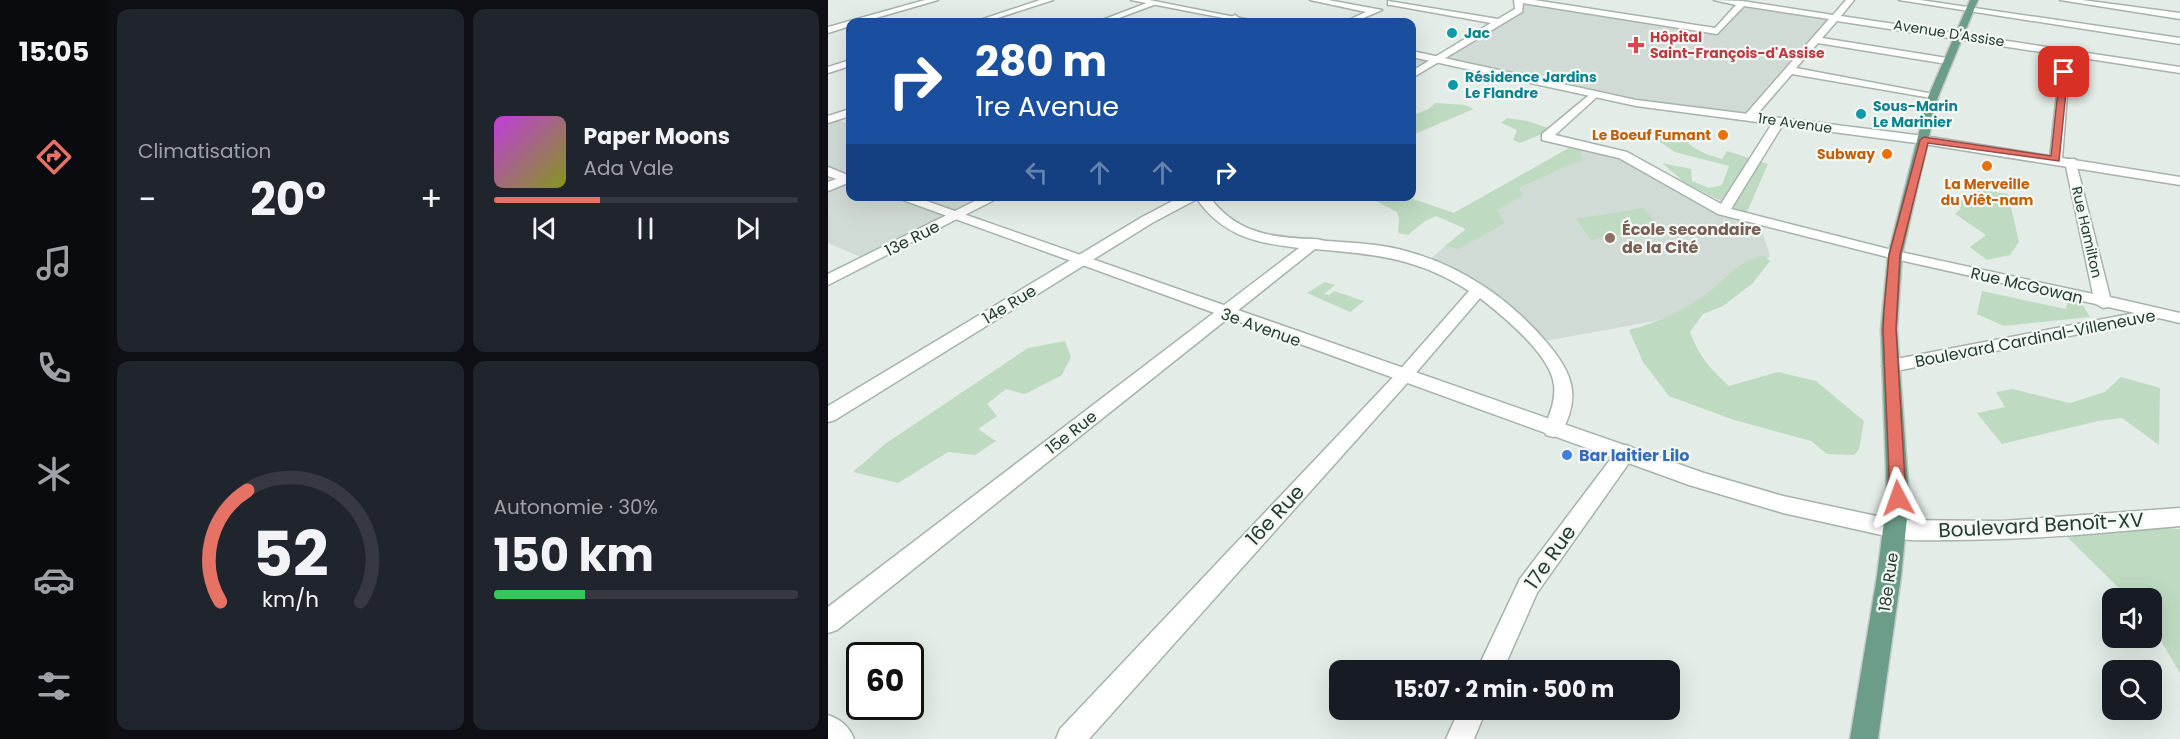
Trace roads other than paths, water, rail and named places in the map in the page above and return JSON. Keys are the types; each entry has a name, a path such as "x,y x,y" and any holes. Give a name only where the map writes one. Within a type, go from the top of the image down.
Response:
{"main road":[{"name":"18e Rue","path":"1864,739 1898,498 1889,329 1895,255 1933,97 1972,5"}],"street":[{"path":"872,18 934,0"},
{"path":"991,18 1049,0"},
{"path":"1135,0 1235,18"},
{"path":"1314,0 1376,11"},
{"path":"1416,73 1519,10 1519,0 1717,31 1742,3"},
{"name":"Avenue D'Assise","path":"1718,0 2066,51 2179,73"},
{"path":"1749,117 1850,0"},
{"path":"1903,0 1972,5 2180,40"},
{"path":"2064,0 2180,16"},
{"path":"1358,18 1395,2 1501,22"},
{"path":"1112,18 1155,3"},
{"path":"828,19 846,23"},
{"path":"828,30 846,25"},
{"path":"1815,40 1947,61"},
{"path":"2056,159 2066,51"},
{"name":"1re Avenue","path":"1416,55 1636,103 1924,140 2056,159 2180,181"},
{"path":"828,70 846,64"},
{"path":"1789,70 1933,97"},
{"path":"1594,94 1546,137 1623,155 1723,211 1895,255"},
{"path":"828,120 846,113"},
{"path":"1723,211 1779,122"},
{"name":"Rue Hamilton","path":"2071,162 2103,303"},
{"path":"828,171 846,178"},
{"path":"828,187 846,180"},
{"name":"3e Avenue","path":"912,201 1553,430 1626,453"},
{"name":"13e Rue","path":"828,280 986,201"},
{"name":"14e Rue","path":"828,415 1080,260 1183,201"},
{"path":"1206,201 1214,213 1233,228 1269,239 1407,255 1449,273 1478,291 1530,331 1562,376 1564,393 1560,413 1553,430"},
{"name":"15e Rue","path":"828,622 1144,375 1226,314 1314,243"},
{"name":"Rue McGowan","path":"1895,255 2103,303 2159,313"},
{"name":"16e Rue","path":"1070,739 1403,377 1478,291"},
{"name":"Boulevard Cardinal-Villeneuve","path":"1891,366 2159,313 2180,318"},
{"name":"Boulevard Benoît-XV","path":"1626,453 1718,487 1895,529 1954,533 2022,530 2180,516"},
{"name":"17e Rue","path":"1495,660 1528,586 1626,453"},
{"path":"1460,739 1469,720"},
{"path":"828,729 840,739"}],"place":[{"name":"Jac","path":"1452,33"},
{"name":"Hôpital Saint-François-d'Assise","path":"1636,45"},
{"name":"Résidence Jardins Le Flandre","path":"1453,85"},
{"name":"Sous-Marin Le Marinier","path":"1861,114"},
{"name":"Le Boeuf Fumant","path":"1723,135"},
{"name":"Subway","path":"1887,154"},
{"name":"La Merveille du Viêt-nam","path":"1987,166"},
{"name":"École secondaire de la Cité","path":"1610,238"},
{"name":"Bar laitier Lilo","path":"1567,455"}]}
